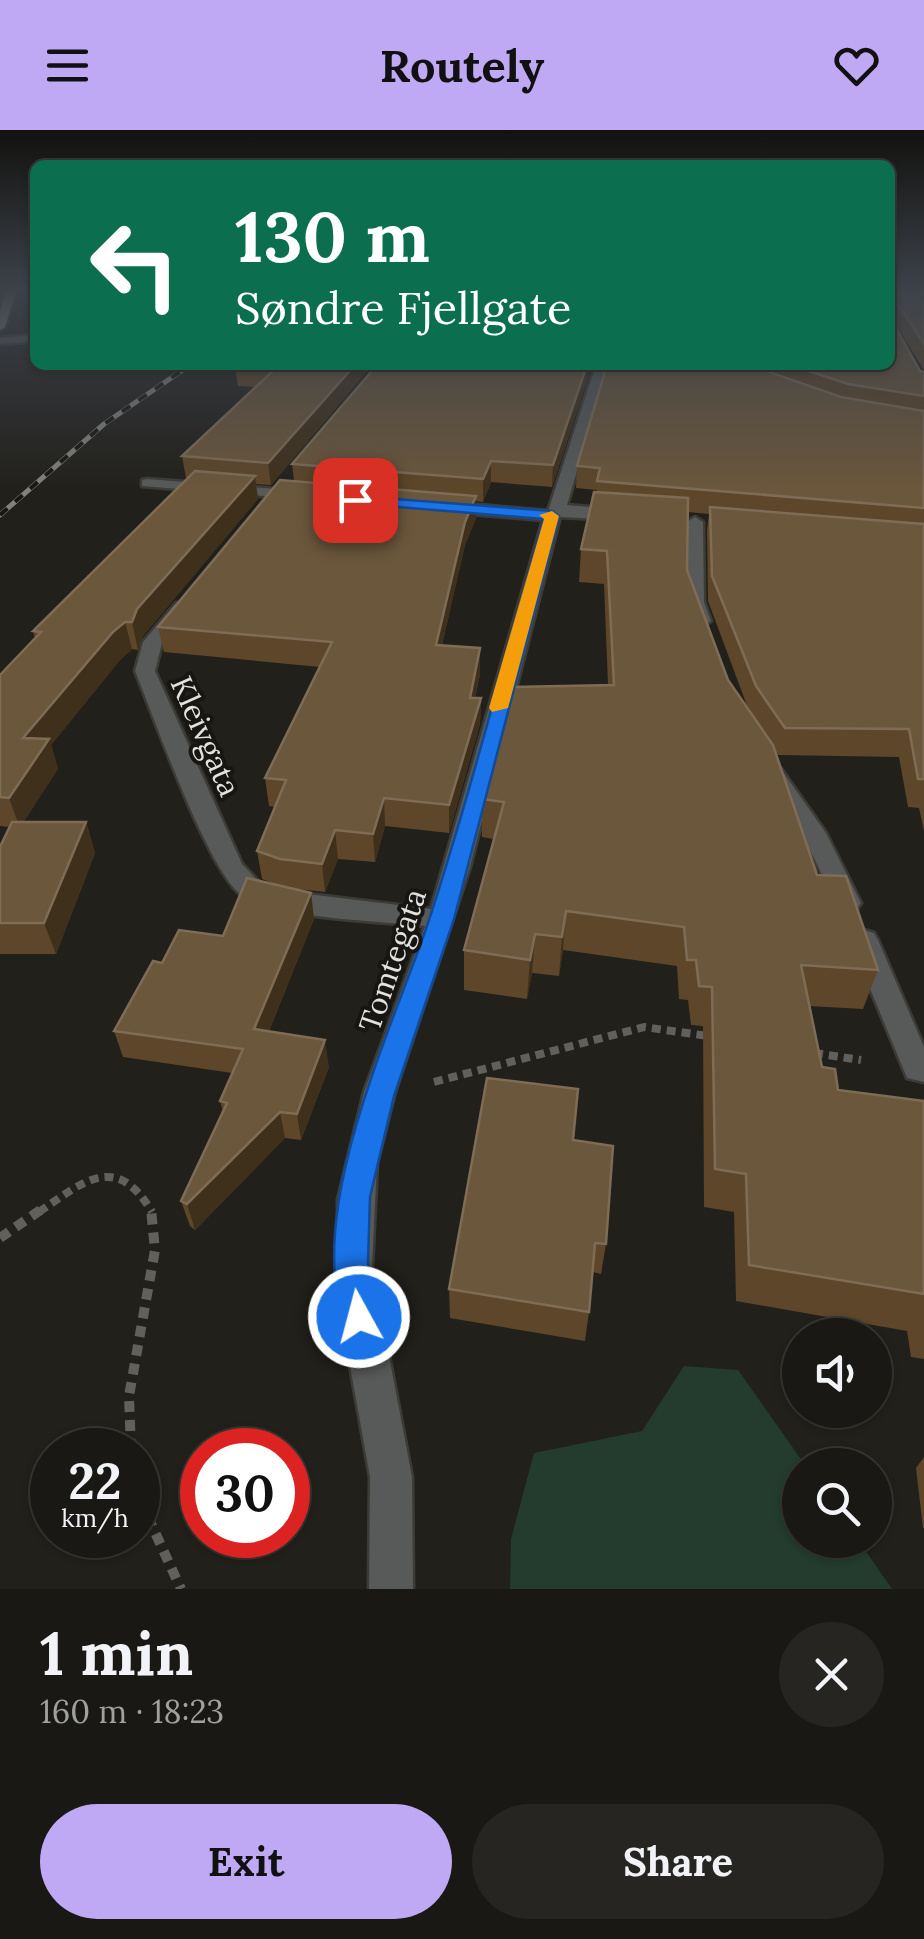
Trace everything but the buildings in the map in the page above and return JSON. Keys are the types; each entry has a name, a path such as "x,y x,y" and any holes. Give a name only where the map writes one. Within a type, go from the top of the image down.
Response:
{"street":[{"name":"Tomtegata","path":"391,1589 394,1522 389,1461 362,1344 352,1262 355,1197 379,1096 442,919 555,513 600,370"},
{"path":"147,483 281,494"},
{"path":"434,506 636,517"},
{"path":"695,522 695,602 713,650"},
{"name":"Kleivgata","path":"190,597 153,642 146,671 232,868 252,890 280,900 442,919"},
{"path":"763,758 814,833 921,1070"}],"path":[{"path":"379,1096 644,1026 722,1039"},
{"path":"801,1051 921,1070"},
{"path":"0,1238 90,1178 118,1177 137,1188 152,1211 155,1250 129,1396 131,1428"},
{"path":"160,1544 181,1589"}],"green space":[{"path":"684,1366 738,1370 793,1448 782,1448 782,1558 870,1558 892,1589 510,1589 511,1539 534,1453 642,1431"}],"railway":[{"path":"0,515 104,424 183,370"}],"slow traffic":[{"path":"498,708 552,516 546,515"}],"route":[{"path":"355,500 552,516 442,919 379,1096 355,1197 352,1262 359,1317"}]}
